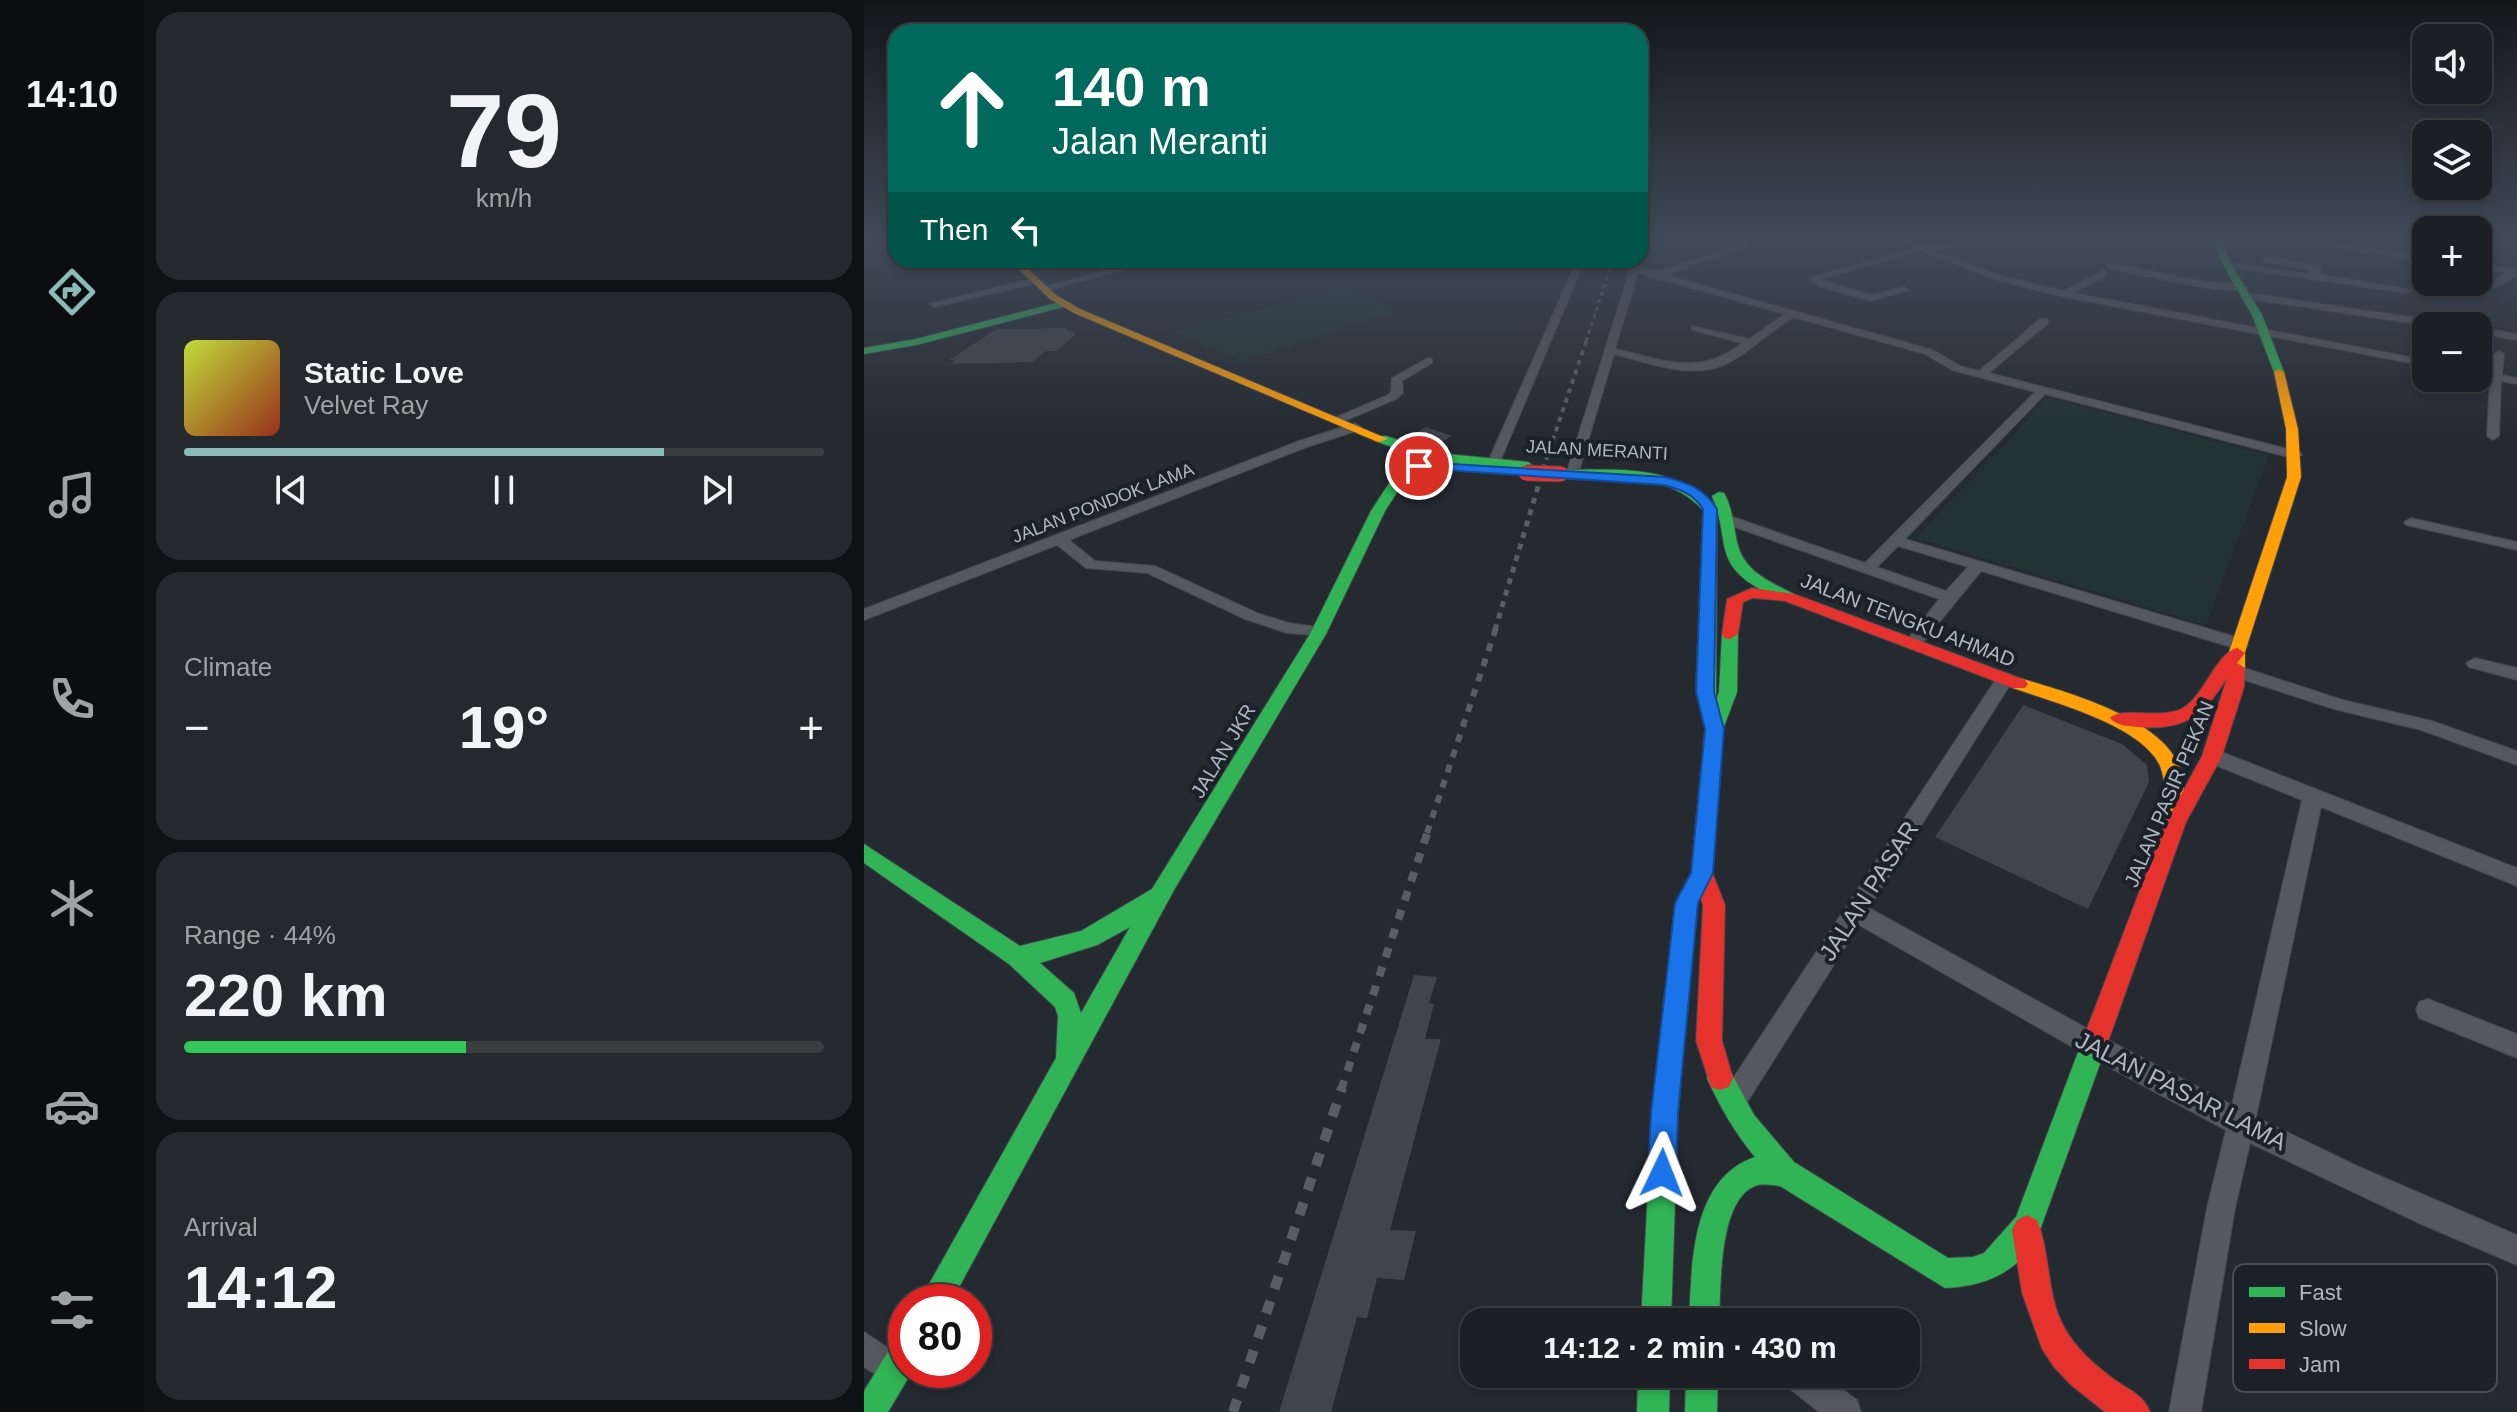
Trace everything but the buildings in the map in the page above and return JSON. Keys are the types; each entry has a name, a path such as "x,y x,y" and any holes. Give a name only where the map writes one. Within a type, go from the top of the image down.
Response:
{"main road":[{"path":"864,351 916,342 1061,305"},
{"name":"JALAN MERANTI","path":"1066,305 1175,355 1344,424 1414,459 1453,469 1566,470 1687,481 1719,496 1728,520 1730,554 1742,573 1788,597"},
{"name":"JALAN PASIR PEKAN","path":"2027,1227 2176,822 2212,756 2238,672 2238,648 2294,477 2296,455 2290,406 2273,354 2251,305"},
{"name":"JALAN MERANTI","path":"1414,459 1527,469"},
{"name":"JALAN JKR","path":"944,1284 1166,884 1198,837 1319,632 1388,495 1414,459"},
{"path":"1388,495 1422,476 1453,469"},
{"name":"JALAN MERANTI","path":"1687,481 1710,509 1705,692 1714,729"},
{"name":"JALAN TENGKU AHMAD","path":"1708,614 1752,593 1788,597 2107,717"},
{"path":"1657,1308 1668,1083 1686,903 1702,873 1714,729 1728,692 1732,604"},
{"path":"2107,717 2156,724 2193,711 2205,699 2222,667 2238,648"},
{"path":"2107,717 2154,746 2166,758 2171,770 2176,822"},
{"path":"864,852 1017,957 1065,1001 1071,1033 1065,1069"},
{"path":"1702,873 1714,905 1709,1041 1718,1074 1760,1146 1784,1172 1945,1273 1968,1275 1991,1267 2009,1253 2027,1227"},
{"path":"1017,957 1056,952 1087,941 1133,916 1166,884"},
{"path":"1705,1308 1713,1228 1722,1201 1732,1184 1751,1172 1784,1172"},
{"path":"2027,1227 2047,1333 2061,1355 2084,1378 2134,1412"},
{"path":"870,1412 888,1381"},
{"path":"1653,1412 1654,1388"},
{"path":"1701,1412 1702,1388"}],"street":[{"path":"1493,464 1562,305"},
{"path":"1566,470 1623,305"},
{"path":"1757,305 1929,352 1947,365 2041,392 2296,455"},
{"path":"2123,305 2412,360"},
{"path":"2323,305 2412,320"},
{"path":"1608,350 1689,367 1708,367 1723,361 1791,315"},
{"path":"1980,375 2044,321"},
{"path":"1696,328 1749,342"},
{"path":"2492,333 2517,337"},
{"path":"2493,436 2499,354"},
{"name":"JALAN PONDOK LAMA","path":"864,615 1060,540 1344,424 1392,397 1397,393 1396,380 1428,361"},
{"path":"2492,376 2517,381"},
{"path":"1868,568 2041,392"},
{"path":"1728,520 1949,597"},
{"path":"2411,522 2517,546"},
{"path":"1060,540 1098,568 1150,569 1251,616 1287,628 1319,632"},
{"path":"1896,541 2238,648"},
{"path":"1913,643 1978,565"},
{"path":"2475,663 2517,674"},
{"path":"2238,672 2340,705 2425,725 2517,758"},
{"name":"JALAN PASAR","path":"1733,1102 2004,680"},
{"path":"2212,756 2517,877"},
{"path":"2185,1412 2221,1208 2313,797"},
{"name":"JALAN PASAR LAMA","path":"1856,912 2094,1048 2335,1170 2517,1250"},
{"path":"2428,1010 2517,1046"},
{"path":"864,1348 888,1356"},
{"path":"1814,1388 1845,1412"}],"shaded area":[{"path":"1277,305 1382,305 1396,311 1244,361 1169,332"},
{"path":"2048,398 2269,455 2206,625 1915,538"}],"railway":[{"path":"1586,341 1598,305"},
{"path":"1543,469 1587,339"},
{"path":"1495,630 1544,467"},
{"path":"1427,833 1496,628"},
{"path":"1341,1090 1428,831"},
{"path":"1233,1412 1342,1088"}],"traffic: fast":[{"path":"864,351 916,342 1061,305"},
{"path":"2251,305 2279,372"},
{"path":"1382,439 1437,457 1528,466"},
{"path":"944,1284 1166,884 1318,634 1378,511 1406,468 1419,455"},
{"path":"1561,474 1621,474 1661,479 1696,495 1710,509 1705,692 1714,729"},
{"path":"1719,496 1736,561 1758,582 1788,597"},
{"path":"1657,1308 1665,1113 1686,903 1702,873 1714,729 1728,692 1730,634"},
{"path":"864,852 1017,957 1065,1001 1070,1016 1067,1054"},
{"path":"1017,957 1054,950 1089,938 1121,921 1152,898"},
{"path":"1720,1078 1745,1124 1784,1172 1945,1273 1973,1272 1994,1264 2027,1227 2096,1039"},
{"path":"1705,1308 1712,1238 1725,1196 1737,1181 1752,1172 1784,1172"},
{"path":"870,1412 888,1382"},
{"path":"1653,1412 1654,1388"},
{"path":"1701,1412 1702,1388"}],"traffic: slow":[{"path":"1067,305 1382,439"},
{"path":"2236,668 2237,652 2294,477 2292,429 2279,372"},
{"path":"2019,684 2100,713 2156,746 2167,760 2172,774 2176,822"}],"traffic: jam":[{"path":"1526,473 1561,474"},
{"path":"1730,634 1735,599 1752,593 1788,597 2019,684"},
{"path":"2119,718 2168,720 2189,712 2199,705 2237,653"},
{"path":"2096,1039 2176,822 2212,756 2235,687 2236,668"},
{"path":"1702,873 1714,905 1709,1041 1720,1078"},
{"path":"2027,1230 2038,1293 2053,1338 2082,1374 2134,1412"}],"route":[{"path":"1419,466 1644,478 1682,485 1708,502 1705,692 1714,729 1702,873 1686,903 1662,1173"}]}
